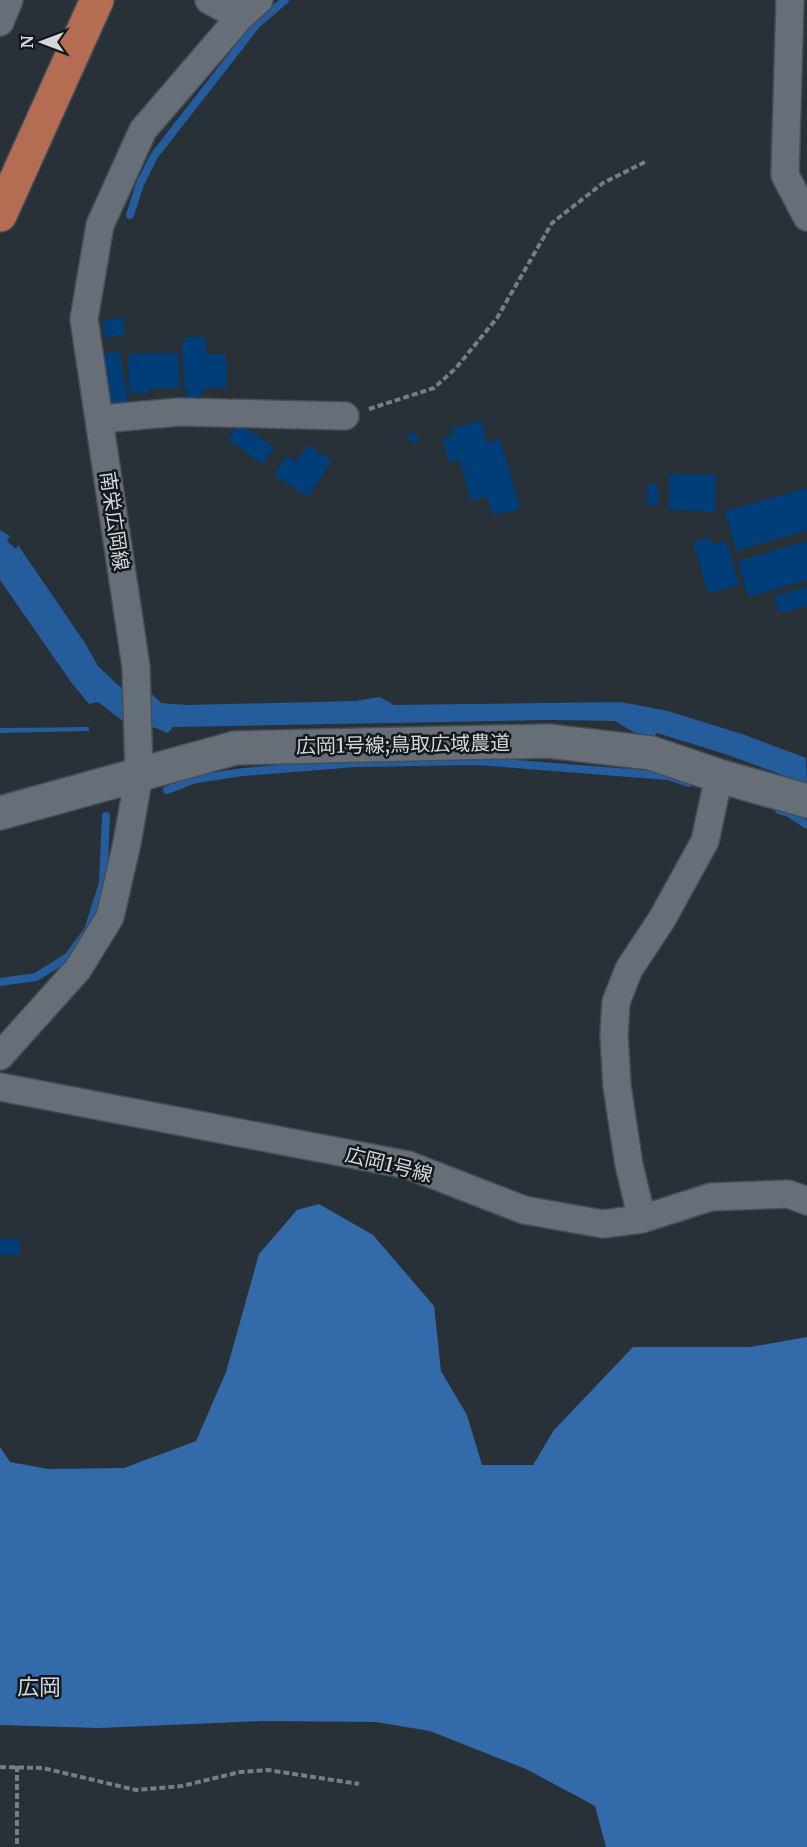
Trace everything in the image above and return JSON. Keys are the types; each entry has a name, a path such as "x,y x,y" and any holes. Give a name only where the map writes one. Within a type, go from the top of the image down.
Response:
{"highway":[{"path":"0,215 97,0"}],"street":[{"path":"0,22 9,0"},
{"path":"209,0 250,8"},
{"path":"790,0 785,175 807,217"},
{"name":"南栄広岡線","path":"0,1056 78,969 110,916 127,843 139,775 136,667 101,419 84,319 100,225 143,130 250,8"},
{"path":"101,419 179,412 345,417"},
{"name":"広岡1号線;鳥取広域農道","path":"0,813 236,748 548,741 651,753 719,777 807,801"},
{"path":"642,1219 629,1165 617,1086 614,1035 616,1002 629,969 662,919 705,841 719,777"},
{"name":"広岡1号線","path":"0,1087 408,1165 524,1210 603,1224 642,1219 711,1197 788,1194 807,1201"}],"path":[{"path":"345,417 434,388 456,368 497,318 552,223 603,183 647,161"},
{"path":"0,1767 43,1768 136,1790 182,1786 240,1772 268,1770 359,1784"},
{"path":"17,1767 17,1847"}],"shaded area":[{"path":"0,530 10,536 7,541 16,549 18,545 85,643 98,666 120,687 153,695 161,703 188,705 355,701 380,697 394,705 621,702 668,711 745,735 806,758 807,784 725,754 657,733 653,737 633,732 615,721 550,720 173,727 168,733 156,728 124,722 98,702 89,704 0,580"},
{"path":"89,727 89,731 0,733 0,728"},
{"path":"319,1204 373,1235 434,1306 441,1371 467,1415 482,1465 533,1465 554,1430 633,1347 750,1347 807,1337 807,1847 606,1847 595,1806 526,1769 430,1731 376,1722 264,1721 99,1728 0,1725 0,1447 10,1462 48,1469 124,1468 196,1441 226,1372 259,1254 297,1210"}],"building":[{"path":"122,317 125,334 105,338 102,321"},
{"path":"185,337 205,337 206,354 226,354 227,387 204,388 198,405 185,404 188,387 184,388 182,342 186,342"},
{"path":"119,351 128,402 112,405 104,354"},
{"path":"178,353 179,388 150,388 150,393 129,393 128,354"},
{"path":"481,420 487,443 500,439 520,509 493,515 486,496 471,501 459,459 449,462 442,439 453,435 451,429"},
{"path":"240,423 274,448 262,464 228,439"},
{"path":"413,431 419,439 413,444 406,436"},
{"path":"308,445 332,461 308,497 274,475 286,456 296,462"},
{"path":"669,474 716,475 715,512 669,510"},
{"path":"647,484 658,485 658,505 647,505"},
{"path":"807,488 807,530 736,551 725,511"},
{"path":"710,537 712,545 726,541 739,585 708,593 693,542"},
{"path":"807,541 807,580 748,597 738,561"},
{"path":"807,587 807,606 779,613 774,596"},
{"path":"19,1238 20,1254 0,1255 0,1239"}],"waterway":[{"path":"130,215 140,184 154,156 257,24 285,0"},
{"path":"167,790 196,779 243,772 356,763 478,761 668,776 689,783"},
{"path":"779,810 789,813 807,825"},
{"path":"0,982 36,977 68,957 88,930 103,883 106,816"}],"district":[{"name":"広岡","path":"39,1687"}]}
